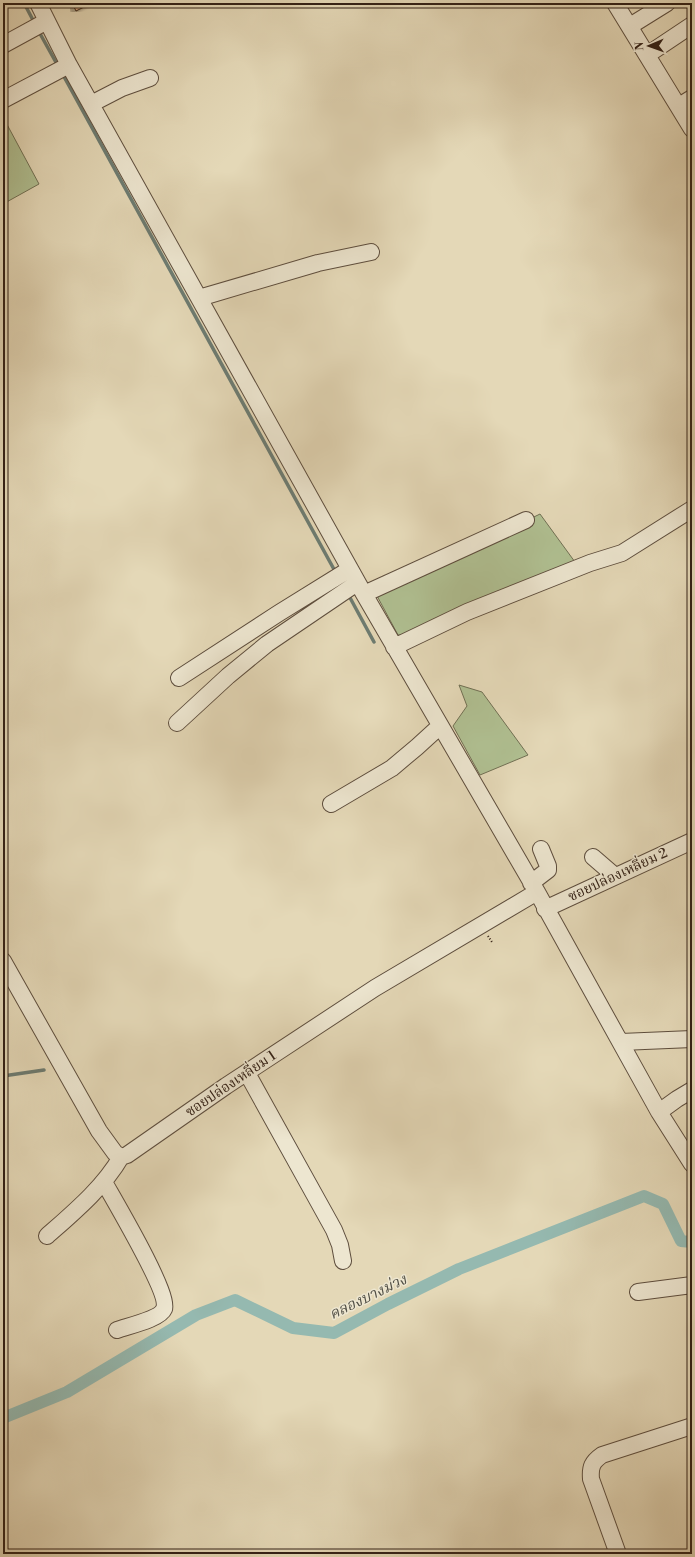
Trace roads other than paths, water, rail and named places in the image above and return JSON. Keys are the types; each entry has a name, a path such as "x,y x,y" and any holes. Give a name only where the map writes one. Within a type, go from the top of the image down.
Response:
{"street":[{"path":"38,3 69,65 357,582 534,888 659,1112 692,1164"},
{"path":"615,3 647,55 685,102 692,128"},
{"path":"630,26 667,3"},
{"path":"3,45 48,21"},
{"path":"647,55 692,25"},
{"path":"3,100 69,65"},
{"path":"91,104 122,88 150,78"},
{"path":"199,298 318,263 371,252"},
{"path":"394,646 467,612 590,563 622,553 692,509"},
{"path":"179,678 279,613 357,582 526,520"},
{"path":"177,723 228,676 267,644 357,582"},
{"path":"331,804 392,768 440,726"},
{"name":"ซอยปล่องเหลี่ยม 2","path":"545,909 692,841"},
{"name":"ซอยปล่องเหลี่ยม 1","path":"121,1156 127,1155 375,988 534,888 548,870 548,866 541,849"},
{"path":"593,857 614,876"},
{"path":"3,961 99,1130 116,1153 121,1156 112,1172 104,1182 47,1236"},
{"path":"621,1042 692,1039"},
{"path":"247,1073 334,1230 340,1245 343,1261"},
{"path":"659,1112 692,1090"},
{"path":"104,1182 144,1254 163,1295 165,1305 164,1310 153,1317 117,1330"},
{"path":"638,1292 692,1286"},
{"path":"618,1554 591,1479 590,1469 594,1461 602,1455 692,1426"}],"waterway":[{"path":"24,3 34,22"},
{"path":"38,30 58,66"},
{"path":"62,73 336,573"},
{"path":"348,594 374,642"},
{"path":"3,1076 44,1070"},
{"name":"คลองบางม่วง","path":"3,1418 67,1392 196,1315 235,1300 293,1328 334,1333 388,1304 459,1269 644,1196 663,1204 681,1241 692,1242"}]}
